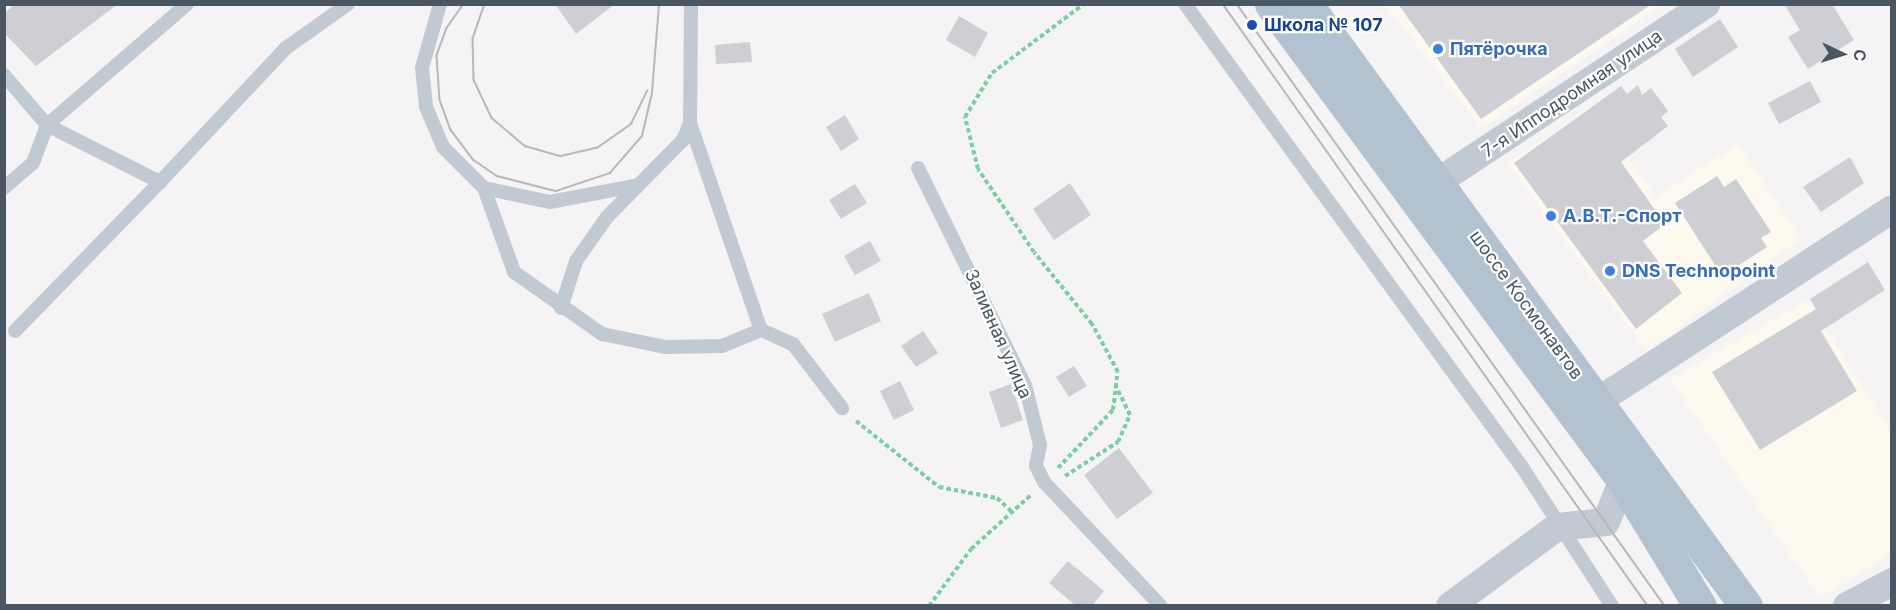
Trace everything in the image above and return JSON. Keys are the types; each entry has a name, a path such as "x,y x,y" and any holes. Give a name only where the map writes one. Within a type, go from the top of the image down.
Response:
{"main road":[{"name":"шоссе Космонавтов","path":"1271,4 1623,480 1700,606"},
{"name":"шоссе Космонавтов","path":"1306,4 1746,606"}],"street":[{"name":"7-я Ипподромная улица","path":"1437,183 1706,4"},
{"path":"1598,401 1892,209"},
{"path":"1450,606 1557,527 1606,522 1623,480"},
{"path":"1847,606 1892,582"}],"lane":[{"path":"4,188 33,163 47,125 187,4"},
{"path":"15,331 286,48 348,4"},
{"path":"440,4 422,68 426,107 453,160 484,188 514,272 561,308 602,334 665,347 722,346 761,330 793,344 842,408"},
{"path":"691,4 690,123 761,330"},
{"path":"1185,4 1522,467 1557,527 1612,606"},
{"path":"4,75 47,125 159,182"},
{"path":"561,308 576,261 635,186 674,155 690,123"},
{"name":"Заливная улица","path":"918,168 1025,385 1040,445 1036,466 1044,482"},
{"path":"484,188 550,202 635,186"},
{"path":"1044,482 1161,606"}],"path":[{"path":"929,606 971,549 1044,482 1113,410 1118,372 1092,324 1034,252 978,169 966,135 965,117 983,82 1084,4"},
{"path":"1044,482 1074,474 1118,442 1130,415 1116,386"},
{"path":"842,408 887,450 939,487 997,498 1012,512"}],"shaded area":[{"path":"1663,4 1482,128 1385,5"},
{"path":"1591,106 1656,197 1738,144 1800,239 1647,351 1508,164"},
{"path":"1807,300 1891,431 1891,554 1820,598 1670,379"}],"building":[{"path":"15,4 118,4 36,66 4,33 4,13"},
{"path":"555,4 615,4 576,34"},
{"path":"1398,4 1652,4 1481,119"},
{"path":"1784,4 1832,4 1854,40 1808,69 1788,37 1800,30"},
{"path":"959,16 988,33 975,57 946,40"},
{"path":"1720,19 1738,47 1693,77 1675,49"},
{"path":"750,42 752,62 716,64 715,45"},
{"path":"1810,81 1821,102 1779,124 1768,103"},
{"path":"1638,85 1642,95 1651,88 1668,111 1661,117 1668,126 1621,162 1665,224 1643,241 1682,293 1636,329 1514,163 1621,86 1627,94"},
{"path":"845,115 859,139 841,151 826,127"},
{"path":"1850,157 1864,183 1821,212 1803,187"},
{"path":"1717,176 1724,187 1736,179 1771,232 1761,238 1767,247 1722,276 1675,203"},
{"path":"1070,183 1091,215 1054,240 1033,209"},
{"path":"855,184 867,203 841,219 829,200"},
{"path":"870,241 881,261 855,275 844,256"},
{"path":"1868,262 1885,290 1821,331 1857,391 1760,450 1712,372 1816,309 1810,299"},
{"path":"869,293 881,321 835,342 822,314"},
{"path":"923,331 938,353 916,367 901,346"},
{"path":"1074,366 1087,386 1069,397 1056,377"},
{"path":"900,381 914,410 894,420 880,391"},
{"path":"1011,384 1023,420 1001,428 989,392"},
{"path":"1119,448 1153,493 1117,519 1084,475"},
{"path":"1068,561 1104,591 1092,606 1076,606 1049,583"}],"tram line":[{"path":"464,4 447,28 437,56 440,100 451,130 474,160 497,176 556,191 610,173 642,136 652,93 659,4"},
{"path":"485,4 473,38 474,80 492,118 525,146 561,156 597,148 631,124 647,91"},
{"path":"1223,4 1648,606"},
{"path":"1237,4 1665,606"}],"place":[{"name":"Школа № 107","path":"1252,25"},
{"name":"Пятёрочка","path":"1438,49"},
{"name":"А.В.Т.-Спорт","path":"1551,216"},
{"name":"DNS Technopoint","path":"1610,271"}]}
